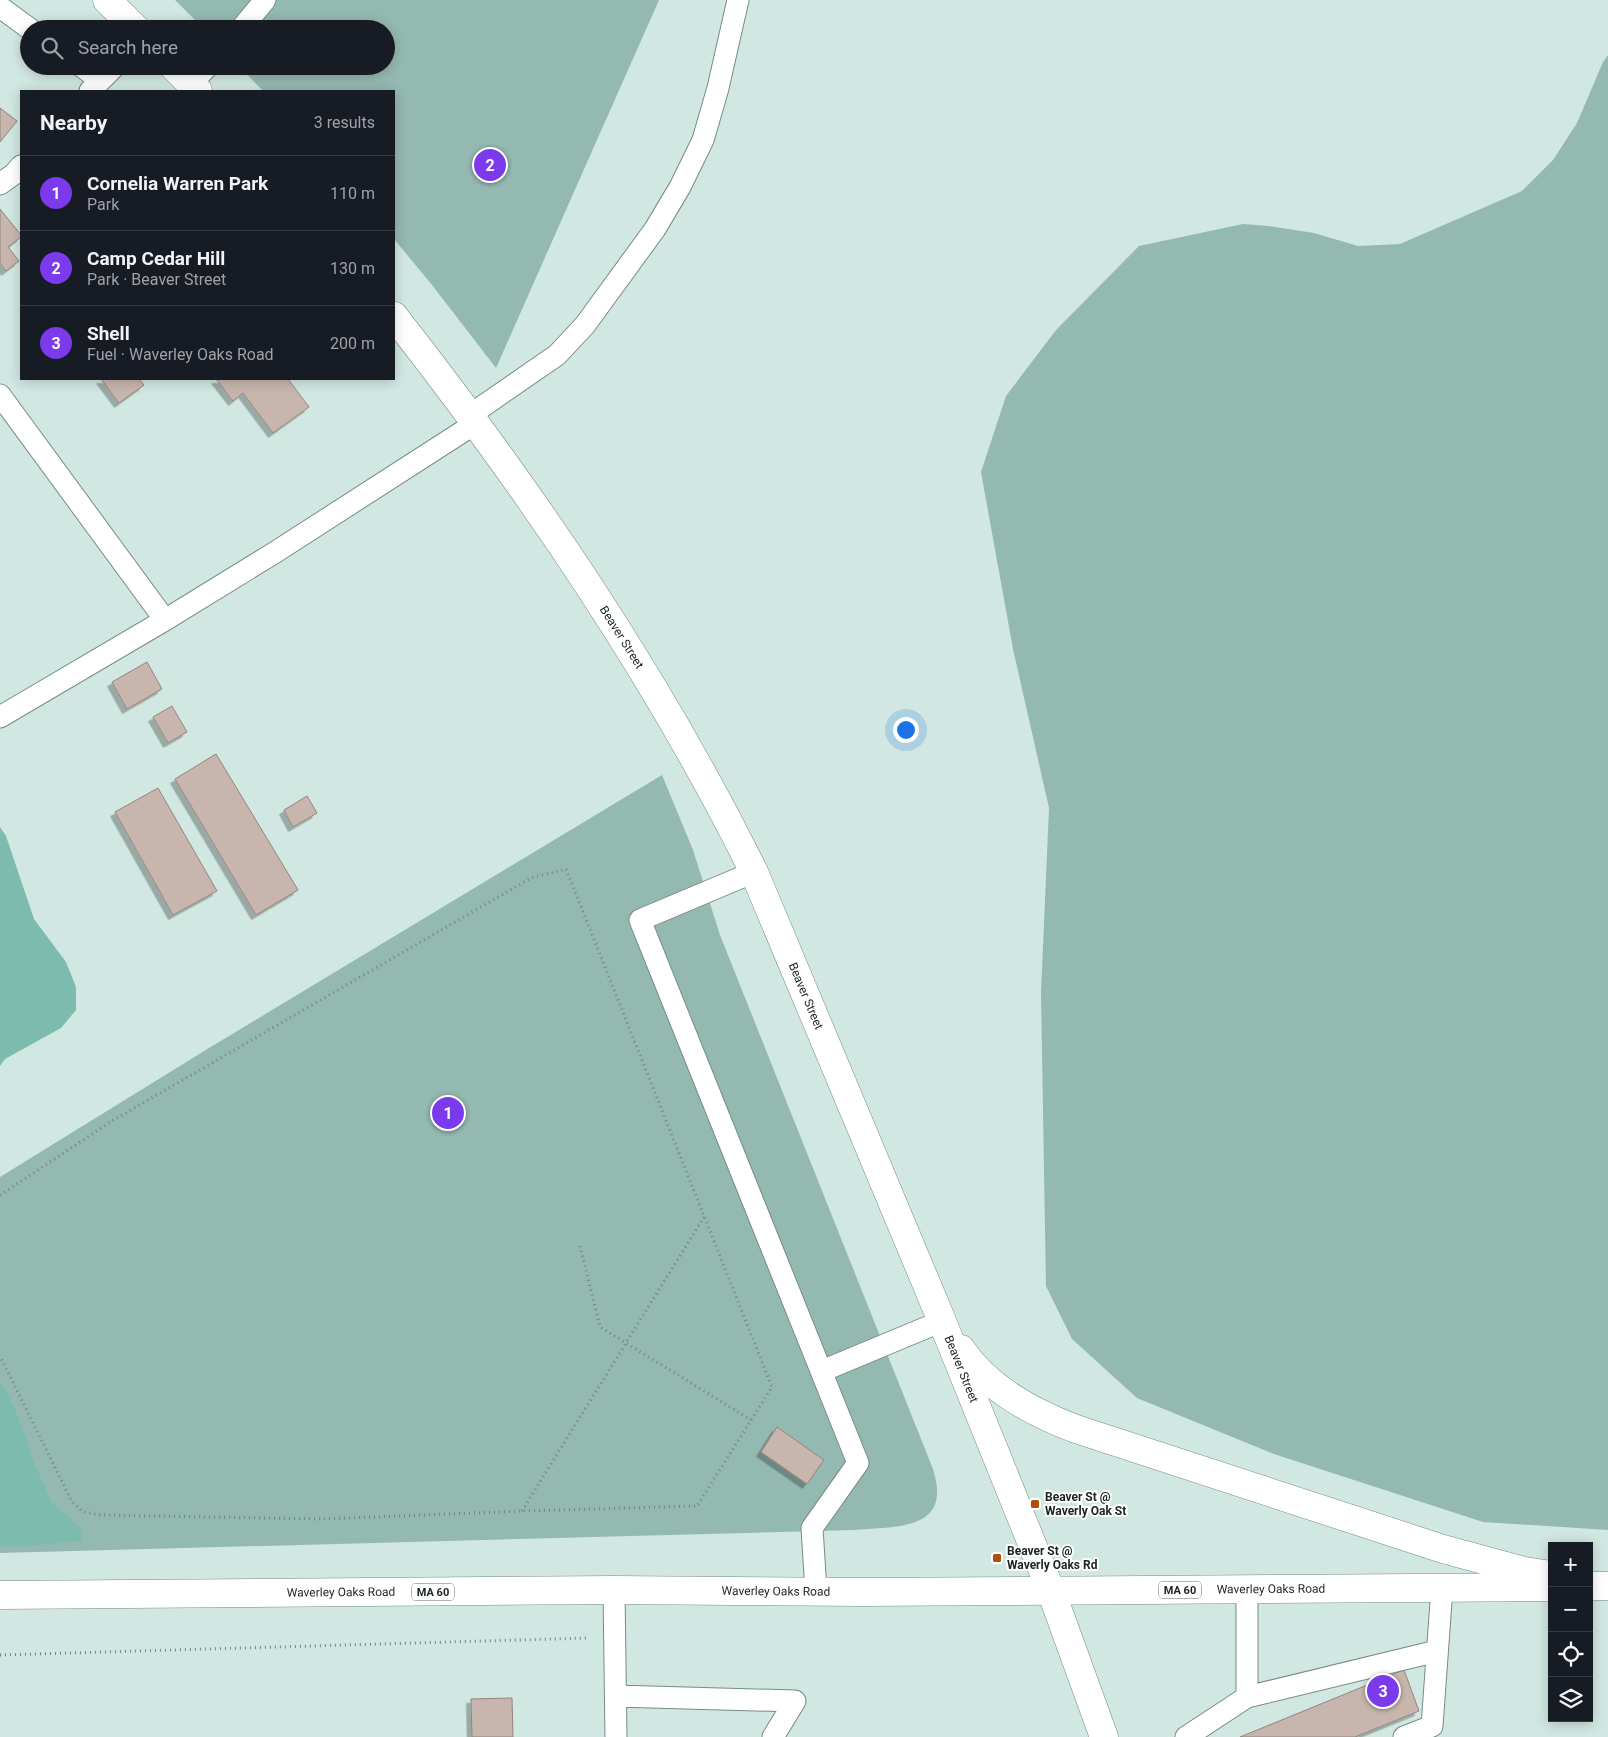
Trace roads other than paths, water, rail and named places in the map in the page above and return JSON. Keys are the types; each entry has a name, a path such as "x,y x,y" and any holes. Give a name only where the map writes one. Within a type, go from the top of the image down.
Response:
{"main road":[{"path":"107,0 127,20"},
{"name":"Beaver Street","path":"395,317 473,419 560,542 642,670 692,754 754,872 942,1321 1051,1591 1104,1737"},
{"path":"942,1321 980,1372 1002,1391 1049,1419 1443,1549 1524,1571 1548,1574"},
{"path":"1593,1580 1608,1582"},
{"path":"1593,1586 1608,1586"},
{"name":"Waverley Oaks Road","path":"0,1595 614,1590 1051,1591 1548,1587"}],"lane":[{"path":"249,20 265,0"},
{"path":"0,717 165,620 307,532 473,419 557,355 585,325 655,229 680,187 703,140 718,88 738,0"},
{"path":"0,7 20,22"},
{"path":"0,184 20,167"},
{"path":"0,395 165,620"},
{"path":"754,872 640,920 858,1463 812,1528 816,1591"},
{"path":"822,1371 942,1321"},
{"path":"1404,1737 1432,1726 1442,1588"},
{"path":"1247,1589 1247,1697"},
{"path":"614,1590 616,1737"},
{"path":"1186,1737 1247,1697 1437,1651"},
{"path":"616,1696 795,1701 774,1737"}],"place":[{"name":"Camp Cedar Hill","path":"490,165"},
{"name":"Cornelia Warren Park","path":"448,1113"},
{"name":"Beaver St @ Waverly Oak St","path":"1035,1504"},
{"name":"Beaver St @ Waverly Oaks Rd","path":"997,1558"},
{"name":"Shell","path":"1383,1691"}]}
